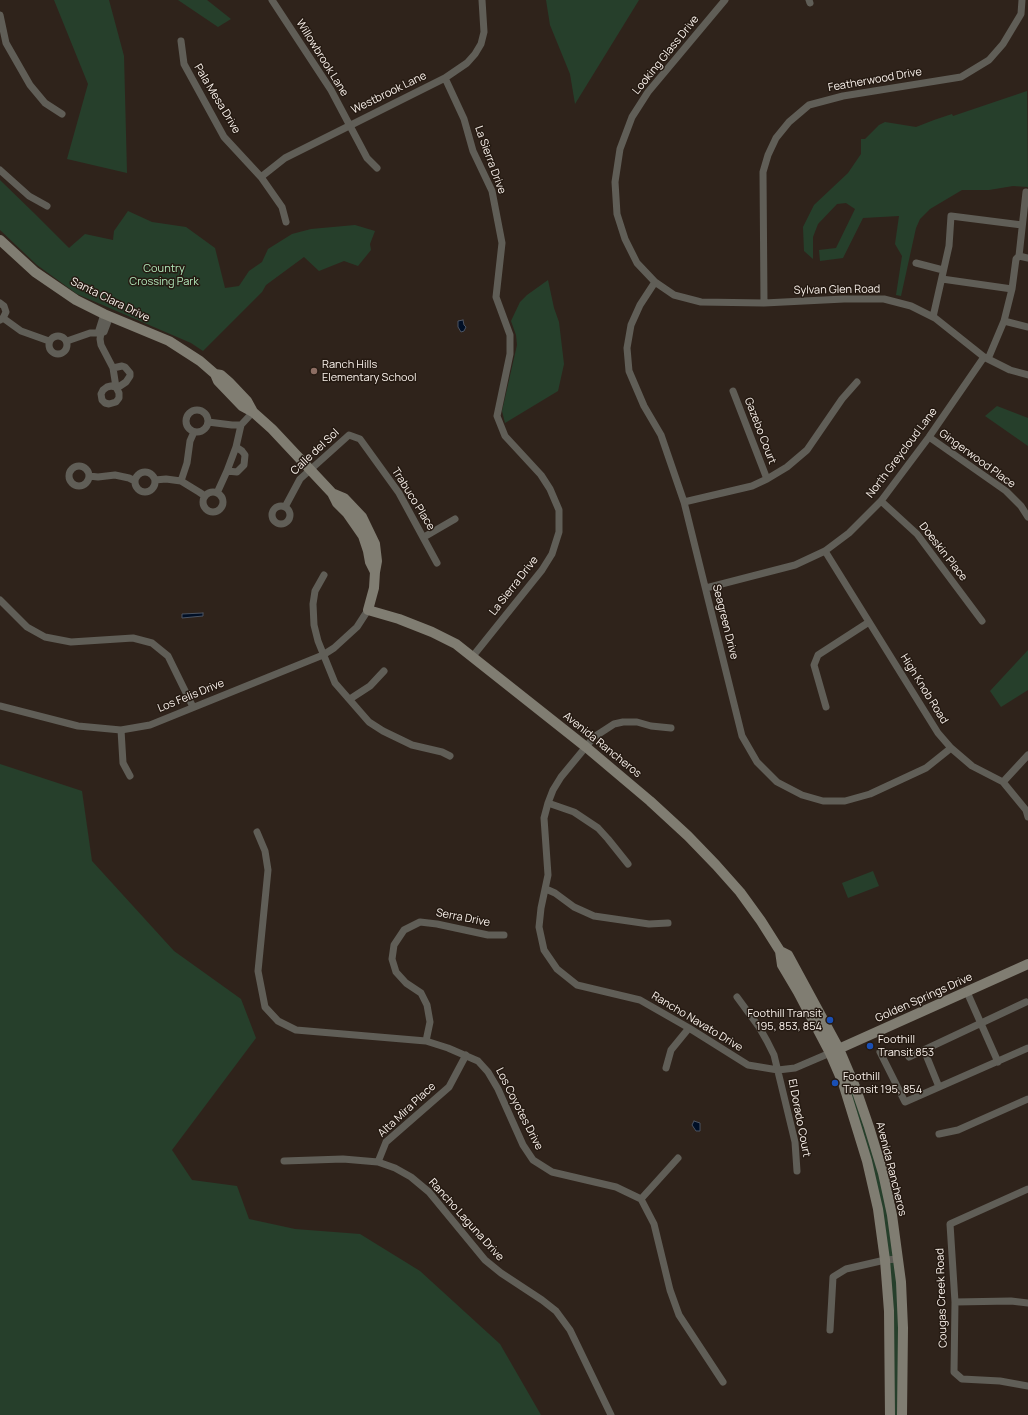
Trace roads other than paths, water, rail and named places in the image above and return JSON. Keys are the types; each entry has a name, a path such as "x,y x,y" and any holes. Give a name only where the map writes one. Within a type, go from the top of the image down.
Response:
{"main road":[{"name":"Santa Clara Drive","path":"0,240 35,272 76,300 107,315 169,341 200,361 215,374 218,382 242,406 253,412 272,429 332,493 337,503 347,513 363,536 374,572 374,588 368,610"},
{"name":"Avenida Rancheros","path":"368,610 392,616 432,632 456,644 473,656 586,747 650,801 688,836 740,892 761,921 780,951 782,965 830,1053 843,1083 867,1162 878,1209 885,1260 889,1319 890,1415"},
{"name":"Avenida Rancheros","path":"780,951 788,955 839,1048 870,1127 883,1173 892,1215 898,1259 903,1328 902,1415"},
{"name":"Golden Springs Drive","path":"830,1053 1028,964"}],"street":[{"name":"Willowbrook Lane","path":"272,0 331,90 367,158 377,168"},
{"name":"Westbrook Lane","path":"261,177 285,158 445,78 467,63 481,44 484,32 482,0"},
{"name":"Looking Glass Drive","path":"654,282 638,263 625,239 617,214 615,182 620,149 632,117 648,92 725,0"},
{"name":"Featherwood Drive","path":"764,303 763,172 768,155 776,138 789,122 809,105 842,96 961,77 989,60 1003,44 1021,14 1022,0"},
{"path":"0,15 6,43 30,86 45,103 62,114"},
{"name":"Pala Mesa Drive","path":"181,41 184,64 224,137 261,177 282,207 286,222"},
{"name":"La Sierra Drive","path":"445,78 464,119 473,151 492,191 502,243 496,297 510,335 510,354 497,416 505,436 541,475 550,489 559,510 559,532 552,554 542,570 473,656"},
{"path":"0,170 29,196 47,206"},
{"name":"North Greycloud Lane","path":"706,588 796,565 824,551 849,533 881,501 986,358 1004,321 1012,289 1016,259 1019,256 1026,192"},
{"path":"933,317 949,246 951,216 1022,225"},
{"path":"1019,256 1028,258"},
{"path":"916,264 943,270"},
{"path":"942,279 1012,289"},
{"name":"Sylvan Glen Road","path":"654,282 674,295 701,302 764,303 844,298 884,299 910,306 933,317 986,358 1010,370 1028,375"},
{"name":"Seagreen Drive","path":"654,282 640,305 632,325 627,348 629,371 644,406 661,435 684,502 742,736 757,762 777,782 802,795 823,801 845,801 870,794 926,768 951,748"},
{"path":"0,303 5,309 2,319 21,331 49,341"},
{"path":"107,315 104,332 101,333 101,345 113,368 116,387 120,386 129,379 130,373 128,370 122,366 113,368"},
{"path":"1004,321 1028,327"},
{"path":"66,341 90,333 101,333"},
{"path":"62,336 66,341 66,350 64,353 58,355 49,348 49,341 52,338 62,336"},
{"path":"684,502 752,486 787,467 807,450 842,399 857,382"},
{"name":"Gazebo Court","path":"733,391 767,479"},
{"path":"199,409 203,411 208,418 208,422 207,426 203,430 194,432 188,428 186,423 187,414 190,411 199,409"},
{"path":"217,493 236,447 241,425 253,412"},
{"path":"208,422 241,425"},
{"path":"181,481 187,463 190,441 194,432"},
{"name":"Calle del Sol","path":"285,507 300,479 349,435"},
{"name":"Trabuco Place","path":"349,435 360,439 399,493 437,563"},
{"name":"Gingerwood Place","path":"928,437 1006,491 1021,506 1028,517"},
{"path":"227,471 237,472 244,465 245,455 236,447"},
{"path":"143,471 152,475 155,480 152,489 149,492 138,489 135,485 135,481 136,477 143,471"},
{"path":"89,476 98,477 115,475 135,481"},
{"path":"155,480 166,479 181,481 205,496"},
{"path":"209,493 217,493 222,499 222,504 218,510 214,512 206,509 203,506 202,501 205,496 209,493"},
{"name":"Doeskin Place","path":"881,501 918,534 982,621"},
{"path":"424,537 455,519"},
{"name":"High Knob Road","path":"824,551 938,733 951,748 972,766 1003,782 1026,810 1028,817"},
{"path":"324,575 315,591 313,604 314,625 318,642 335,683 369,722 383,731 412,745 442,752 450,756"},
{"path":"0,600 27,627 45,637 72,642 133,638 152,643 168,656 193,707"},
{"name":"Los Felis Drive","path":"0,706 78,726 121,730 150,725 323,655 334,648 357,627 368,610"},
{"path":"826,707 814,665 818,655 869,622"},
{"path":"350,699 370,686 384,671"},
{"name":"Rancho Navato Drive","path":"671,728 651,726 637,722 623,722 614,724 594,737 561,777 553,790 544,818 548,875 541,908 539,927 544,950 557,969 577,985 640,1000 689,1028 748,1066 778,1070 795,1068 830,1053"},
{"path":"121,730 123,763 130,776"},
{"path":"1003,782 1028,755"},
{"path":"548,803 574,812 586,820 608,839 628,864"},
{"name":"Los Coyotes Drive","path":"257,832 265,851 268,870 258,971 265,1007 278,1021 296,1030 426,1041 466,1055 478,1061 488,1072 498,1089 523,1145 533,1160 552,1172 616,1187 641,1199"},
{"path":"546,889 574,908 594,916 649,924 668,923"},
{"name":"Serra Drive","path":"426,1041 430,1022 427,1005 421,993 406,983 396,972 392,959 394,945 404,930 420,922 437,924 488,935 504,935"},
{"path":"967,992 998,1062"},
{"name":"El Dorado Court","path":"737,997 768,1041 778,1070 795,1142 797,1171"},
{"path":"909,1057 1026,1002"},
{"path":"666,1068 671,1050 689,1028"},
{"path":"880,1052 905,1102 1028,1048"},
{"path":"924,1050 939,1087"},
{"name":"Alta Mira Place","path":"378,1162 386,1142 449,1087 466,1055"},
{"path":"938,1134 958,1130 1028,1099"},
{"path":"678,1158 641,1199 654,1224 670,1290 679,1315 723,1382"},
{"name":"Rancho Laguna Drive","path":"284,1161 343,1159 378,1162 411,1176 429,1192 485,1260 501,1273 556,1311 570,1330 611,1415"},
{"name":"Cougas Creek Road","path":"1028,1189 950,1224 955,1302 954,1372 962,1379 1000,1381 1028,1386"},
{"path":"830,1330 833,1277 846,1269 885,1260 898,1259"},
{"path":"955,1302 1011,1301 1028,1303"}],"water":[{"path":"463,320 466,327 464,331 461,332 458,327 458,321"},
{"path":"203,613 203,616 182,618 182,614"},
{"path":"694,1121 700,1123 700,1131 696,1131 692,1125"}],"place":[{"name":"Ranch Hills Elementary School","path":"314,371"},
{"name":"Foothill Transit 195, 853, 854","path":"830,1020"},
{"name":"Foothill Transit 853","path":"870,1046"},
{"name":"Foothill Transit 195, 854","path":"835,1083"}],"park label":[{"name":"Country Crossing Park","path":"164,275"}]}
